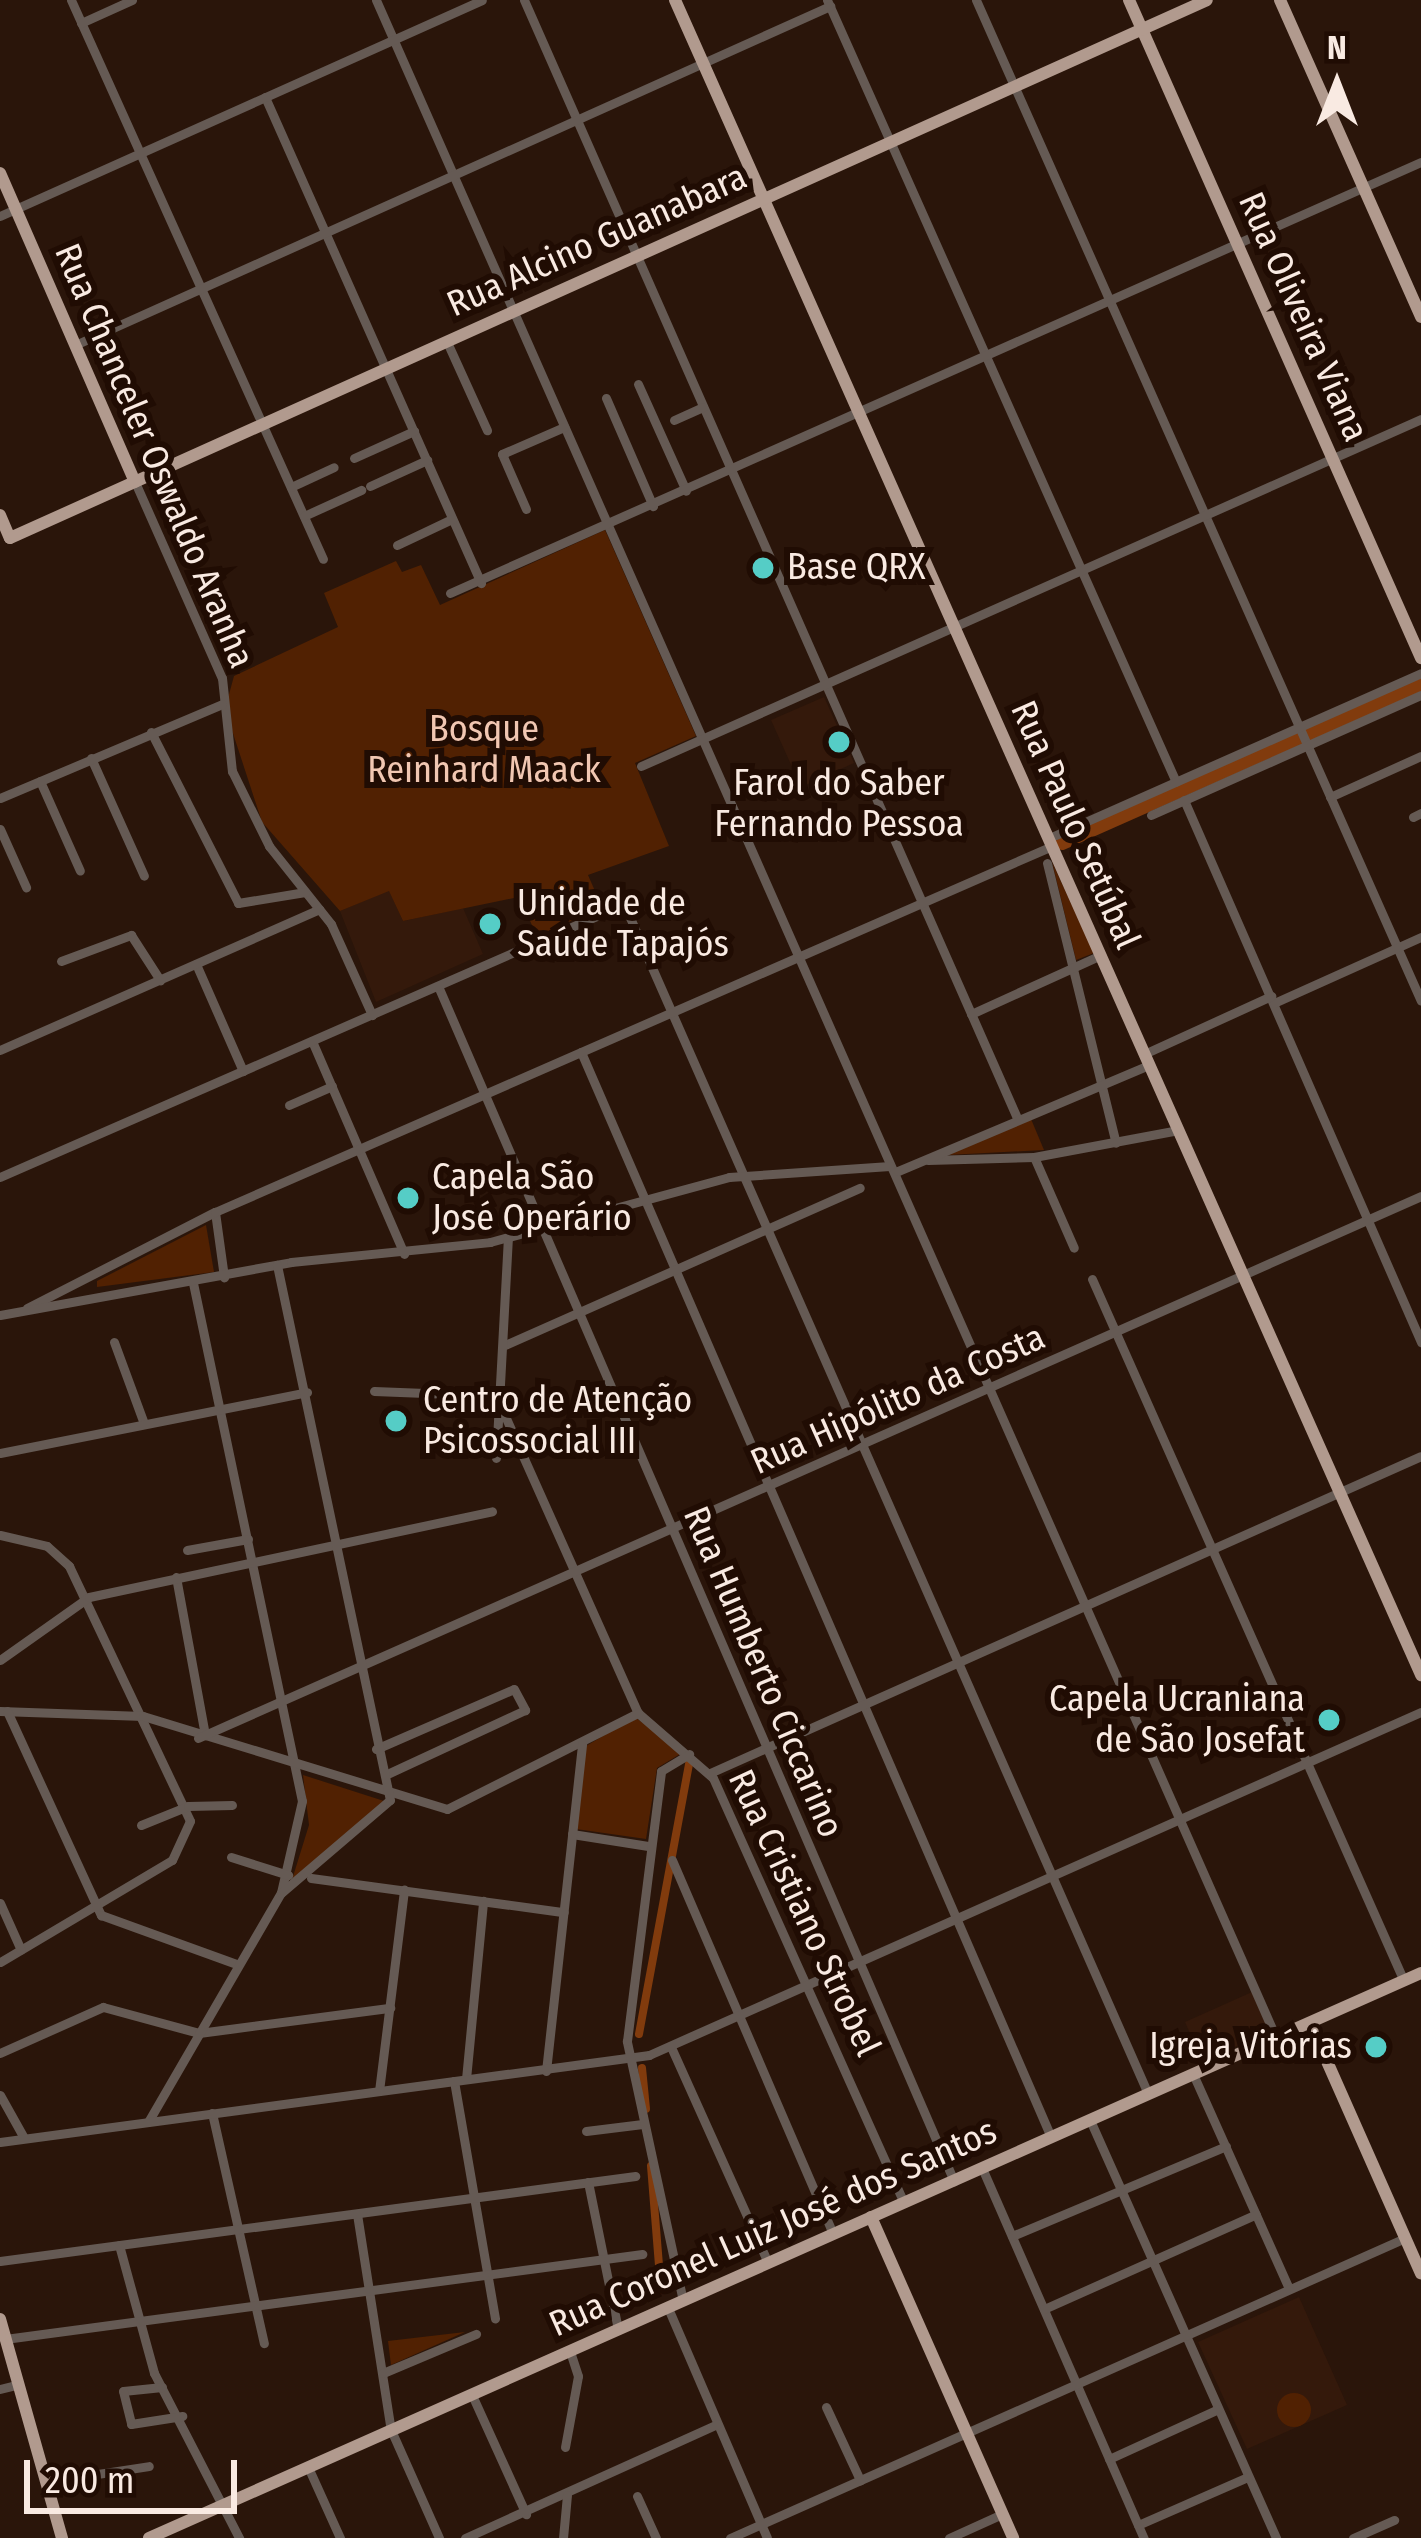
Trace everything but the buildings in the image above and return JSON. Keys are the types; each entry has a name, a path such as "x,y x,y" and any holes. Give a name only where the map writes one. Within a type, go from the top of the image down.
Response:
{"main road":[{"name":"Rua Paulo Setúbal","path":"676,0 1421,1675"},
{"name":"Rua Oliveira Viana","path":"1130,0 1421,658"},
{"name":"Rua Alcino Guanabara","path":"0,515 10,538 1208,0"},
{"path":"1280,0 1421,317"},
{"name":"Rua Chanceler Oswaldo Aranha","path":"0,173 135,482"},
{"name":"Rua Coronel Luiz José dos Santos","path":"149,2538 1421,1973"},
{"path":"1310,2023 1421,2274"},
{"path":"871,2218 1013,2538"},
{"path":"1405,2237 1421,2230"},
{"path":"0,2319 62,2538"}],"street":[{"path":"71,0 323,559"},
{"path":"81,23 132,0"},
{"path":"376,0 1276,2038"},
{"path":"0,216 482,0"},
{"path":"524,0 1017,1118"},
{"path":"976,0 1421,1000"},
{"path":"76,345 829,3 1176,782"},
{"path":"265,97 481,583"},
{"path":"450,593 1421,162"},
{"path":"447,342 487,430"},
{"path":"638,384 686,491"},
{"path":"606,398 652,506"},
{"path":"674,420 704,407"},
{"path":"641,766 1421,419"},
{"path":"526,509 502,454 564,427"},
{"path":"354,458 414,431"},
{"path":"304,516 427,460"},
{"path":"291,487 334,467"},
{"name":"Rua Chanceler Oswaldo Aranha","path":"135,482 222,678 227,760 305,892 320,909 372,1015"},
{"path":"397,545 452,519"},
{"path":"27,1308 215,1212 799,960 1176,782 1421,673"},
{"path":"1150,815 1421,694"},
{"path":"0,798 222,704"},
{"path":"151,732 238,903 305,892"},
{"path":"1330,796 1421,756"},
{"path":"91,758 144,876"},
{"path":"40,781 80,871"},
{"path":"1184,800 1421,1342"},
{"path":"0,829 26,887"},
{"path":"1047,863 1116,1143"},
{"path":"0,1177 624,904 772,1227 1148,2094"},
{"path":"0,1051 320,909"},
{"path":"61,961 131,935 160,980"},
{"path":"0,1315 96,1294 193,1283 278,1265 404,1254 508,1238 644,1198 749,1175 894,1169 924,1160 1272,999 1421,937"},
{"path":"971,1014 1100,955"},
{"path":"196,964 243,1071"},
{"name":"Rua Humberto Ciccarino","path":"438,986 953,2181"},
{"path":"312,1041 404,1254"},
{"path":"581,1052 1052,2138"},
{"path":"289,1105 332,1086"},
{"path":"924,1160 1034,1157 1178,1130"},
{"path":"1034,1157 1074,1248"},
{"path":"505,1345 860,1188"},
{"name":"Rua Hipólito da Costa","path":"202,1736 1421,1196"},
{"path":"215,1212 224,1277"},
{"path":"496,1458 508,1238"},
{"path":"278,1265 390,1800"},
{"path":"89,1277 96,1294"},
{"path":"1092,1279 1404,1981"},
{"path":"148,2122 281,1893 302,1824 193,1283"},
{"path":"114,1342 143,1421"},
{"path":"374,1391 502,1402"},
{"path":"0,1453 220,1404 307,1392"},
{"name":"Rua Cristiano Strobel","path":"502,1402 638,1713 710,1773 904,2203"},
{"path":"710,1773 1421,1456"},
{"path":"0,1660 89,1597 492,1511"},
{"path":"0,1535 46,1546 89,1597 188,1806 189,1836 172,1860 0,1962"},
{"path":"187,1550 248,1539"},
{"path":"176,1577 202,1736"},
{"path":"376,1749 514,1689 525,1710 385,1775"},
{"path":"236,1964 93,1906 3,1712 143,1717 390,1800 463,1805 638,1713"},
{"path":"0,2142 546,2071 629,2059 671,2047 1421,1712"},
{"path":"546,2071 582,1743"},
{"path":"683,2301 629,2059 648,1846 661,1771 688,1754"},
{"path":"281,1893 311,1877 390,1800"},
{"path":"140,1826 188,1806 232,1805"},
{"path":"572,1834 648,1846"},
{"path":"232,1857 288,1875"},
{"path":"672,1860 833,2234"},
{"path":"311,1877 564,1912"},
{"path":"379,2091 404,1890"},
{"path":"483,1901 460,2080 471,2198 495,2318"},
{"path":"0,1903 21,1950"},
{"path":"0,2053 103,2007 199,2033 390,2008"},
{"path":"671,2047 768,2263"},
{"path":"1193,2074 1289,2289"},
{"path":"0,2096 25,2138"},
{"path":"212,2113 264,2343"},
{"path":"1090,2120 1276,2538"},
{"path":"586,2131 645,2126"},
{"path":"1012,2236 1226,2146"},
{"path":"982,2168 1144,2538"},
{"path":"0,2261 635,2176"},
{"path":"589,2182 618,2330"},
{"path":"357,2214 391,2431 439,2538"},
{"path":"1044,2309 1256,2214"},
{"path":"730,2538 1405,2237"},
{"path":"119,2246 137,2321 162,2387 182,2416 238,2538"},
{"path":"5,2339 642,2254"},
{"path":"668,2308 767,2538"},
{"path":"383,2373 476,2334"},
{"path":"565,2447 578,2376 570,2351"},
{"path":"0,2389 16,2385"},
{"path":"162,2387 122,2391 131,2424 182,2416"},
{"path":"472,2395 526,2514"},
{"path":"826,2407 860,2480"},
{"path":"1109,2458 1218,2409"},
{"path":"465,2538 718,2424"},
{"path":"45,2482 149,2466"},
{"path":"308,2467 340,2538"},
{"path":"1138,2525 1248,2477"},
{"path":"563,2538 567,2495"},
{"path":"638,2496 656,2538"},
{"path":"949,2538 1002,2514"},
{"path":"1353,2538 1394,2520"}],"shaded area":[{"path":"824,697 854,763 801,787 771,720"},
{"path":"389,890 403,921 463,908 483,954 376,1002 340,911"},
{"path":"1252,1992 1269,2032 1202,2061 1185,2022"},
{"path":"1299,2297 1347,2405 1247,2449 1198,2342"}],"green space":[{"name":"Bosque Reinhard Maack","path":"605,530 696,736 635,763 669,846 588,875 602,907 537,936 519,897 403,921 389,891 340,911 262,822 225,709 234,676 338,627 324,593 396,561 402,572 421,565 440,605"},
{"path":"1052,862 1094,953 1076,960"},
{"path":"1031,1119 1044,1150 948,1155"},
{"path":"206,1225 214,1272 97,1287 97,1281"},
{"path":"635,1717 682,1753 657,1768 646,1839 576,1829 586,1746"},
{"path":"303,1775 384,1801 291,1883 309,1825"},
{"path":"465,2332 391,2365 388,2341"},
{"path":"1294,2393 1306,2398 1311,2410 1306,2422 1294,2427 1282,2422 1277,2410 1282,2398"}],"waterway":[{"path":"1062,843 1421,684"},
{"path":"639,2034 689,1763"},
{"path":"642,2068 646,2109"},
{"path":"651,2166 661,2290"}],"place":[{"name":"Base QRX","path":"763,568"},
{"name":"Farol do Saber Fernando Pessoa","path":"839,742"},
{"name":"Unidade de Saúde Tapajós","path":"490,924"},
{"name":"Capela São José Operário","path":"408,1198"},
{"name":"Centro de Atenção Psicossocial III","path":"396,1421"},
{"name":"Capela Ucraniana de São Josefat","path":"1329,1720"},
{"name":"Igreja Vitórias","path":"1376,2047"}]}
